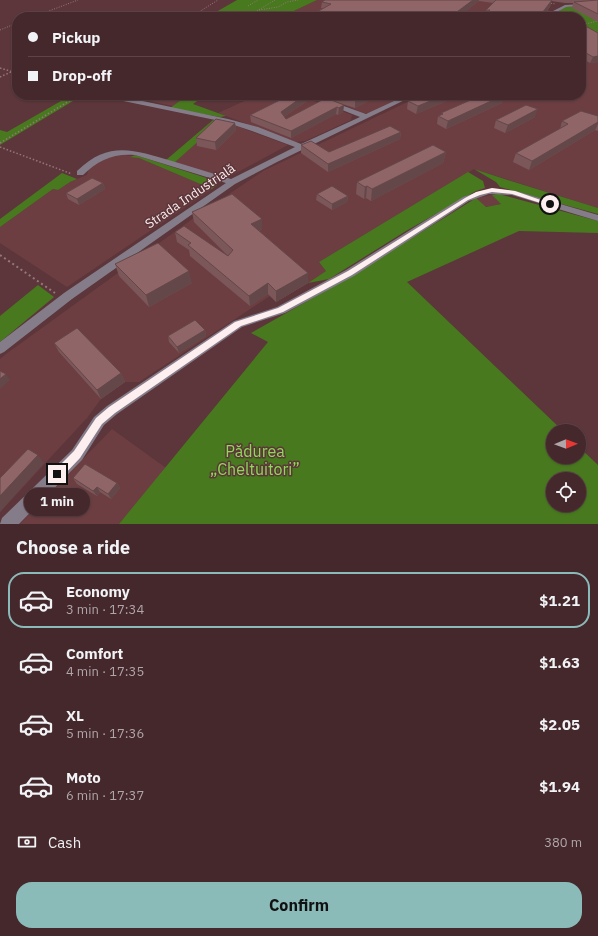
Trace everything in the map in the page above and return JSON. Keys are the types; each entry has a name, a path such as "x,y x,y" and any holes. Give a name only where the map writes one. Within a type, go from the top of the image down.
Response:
{"street":[{"path":"565,6 557,12 551,6 597,5"},
{"path":"128,100 226,120 255,129 301,147"},
{"path":"321,100 365,116"},
{"name":"Strada Industrială","path":"0,348 64,299 232,182 301,147 401,100"},
{"path":"77,174 99,157 108,154 128,152 136,153 232,182"},
{"path":"8,524 77,455 99,421 112,410 238,324 281,310 350,273 466,199 492,190 500,191 513,193 598,218"}],"path":[{"path":"46,12 78,0"},
{"path":"199,12 218,0"},
{"path":"248,6 258,0"},
{"path":"257,11 275,0"},
{"path":"259,10 278,8 287,2 298,0"},
{"path":"593,20 598,20"},
{"path":"586,24 598,20"},
{"path":"0,30 12,25"},
{"path":"0,68 12,71"},
{"path":"0,77 12,71"},
{"path":"0,143 72,100"},
{"path":"0,147 77,174"},
{"path":"0,255 64,299"}],"shaded area":[{"path":"317,0 515,0 541,4 551,12 292,12"},
{"path":"586,36 598,40 598,208 474,169 319,262 326,271 308,283 276,302 270,296 139,382 125,382 101,399 87,418 0,512 0,359 191,220 263,171 412,100 586,100"},
{"path":"145,100 181,100 173,106"},
{"path":"247,100 312,100 352,115 351,120 305,141 295,142 218,113"},
{"path":"396,100 369,113 364,113 333,101"},
{"path":"223,121 288,145 227,178 174,163"},
{"path":"121,154 139,158 212,189 67,287 0,243 0,227 53,189 58,190 70,182 87,175 89,168 95,162"},
{"path":"492,195 501,204 485,207 476,198"},
{"path":"112,429 166,468 119,524 20,524"}],"green space":[{"path":"237,0 317,0 292,12 216,12"},
{"path":"598,5 598,35 586,29 586,12 560,12 560,10 565,7"},
{"path":"63,100 75,100 0,145 0,130 7,132"},
{"path":"181,100 199,100 193,104 226,116 220,117 170,108"},
{"path":"213,120 220,122 174,163 166,160"},
{"path":"135,155 216,181 217,185 212,189 139,158 130,157"},
{"path":"474,169 598,208 598,214 500,187 496,182"},
{"path":"468,172 483,181 485,188 476,191 406,231 329,279 308,283 326,271 319,262"},
{"path":"62,173 77,179 58,190 53,189 0,227 0,219"},
{"name":"Pădurea „Cheltuitori”","path":"499,194 598,221 598,233 519,231 407,282 556,424 546,424 546,464 586,464 586,454 598,465 598,524 119,524 268,342 251,333 348,278 476,198 486,207 501,204 492,195"},
{"path":"38,285 54,297 0,342 0,316"}],"building":[{"path":"325,0 473,0 457,12 317,12 331,4 322,2"},
{"path":"496,0 552,0 543,12 488,12 490,10 486,10"},
{"path":"598,0 598,14 574,2"},
{"path":"586,26 598,33 598,56 593,57 586,53"},
{"path":"280,100 298,100 281,112 286,119 322,100 331,100 344,105 339,108 337,107 291,131 250,115"},
{"path":"410,100 433,100 418,106 408,101"},
{"path":"471,100 493,100 448,121 438,116 443,114 441,113"},
{"path":"526,105 538,109 508,125 496,120"},
{"path":"581,111 598,116 598,122 532,161 516,153 568,124 562,121"},
{"path":"216,119 235,123 215,142 196,138"},
{"path":"390,126 401,132 328,164 301,145 311,141 329,152"},
{"path":"433,145 446,152 372,189 357,182"},
{"path":"92,178 103,183 77,199 66,193"},
{"path":"332,186 348,196 332,204 317,194"},
{"path":"232,194 262,219 251,224 308,273 276,291 268,283 249,296 188,245 191,243 175,232 184,226 228,256 233,250 192,212"},
{"path":"158,243 189,271 146,295 115,264"},
{"path":"195,320 205,330 177,347 168,336"},
{"path":"77,328 121,373 97,390 54,343"},
{"path":"0,371 6,374 0,379"},
{"path":"28,449 38,455 0,496 0,478"},
{"path":"85,464 117,483 108,494 97,487 93,491 73,478"}],"route":[{"path":"57,474 77,455 99,421 112,410 238,324 281,310 350,273 398,244 466,199 492,190 513,193 550,204"}]}
